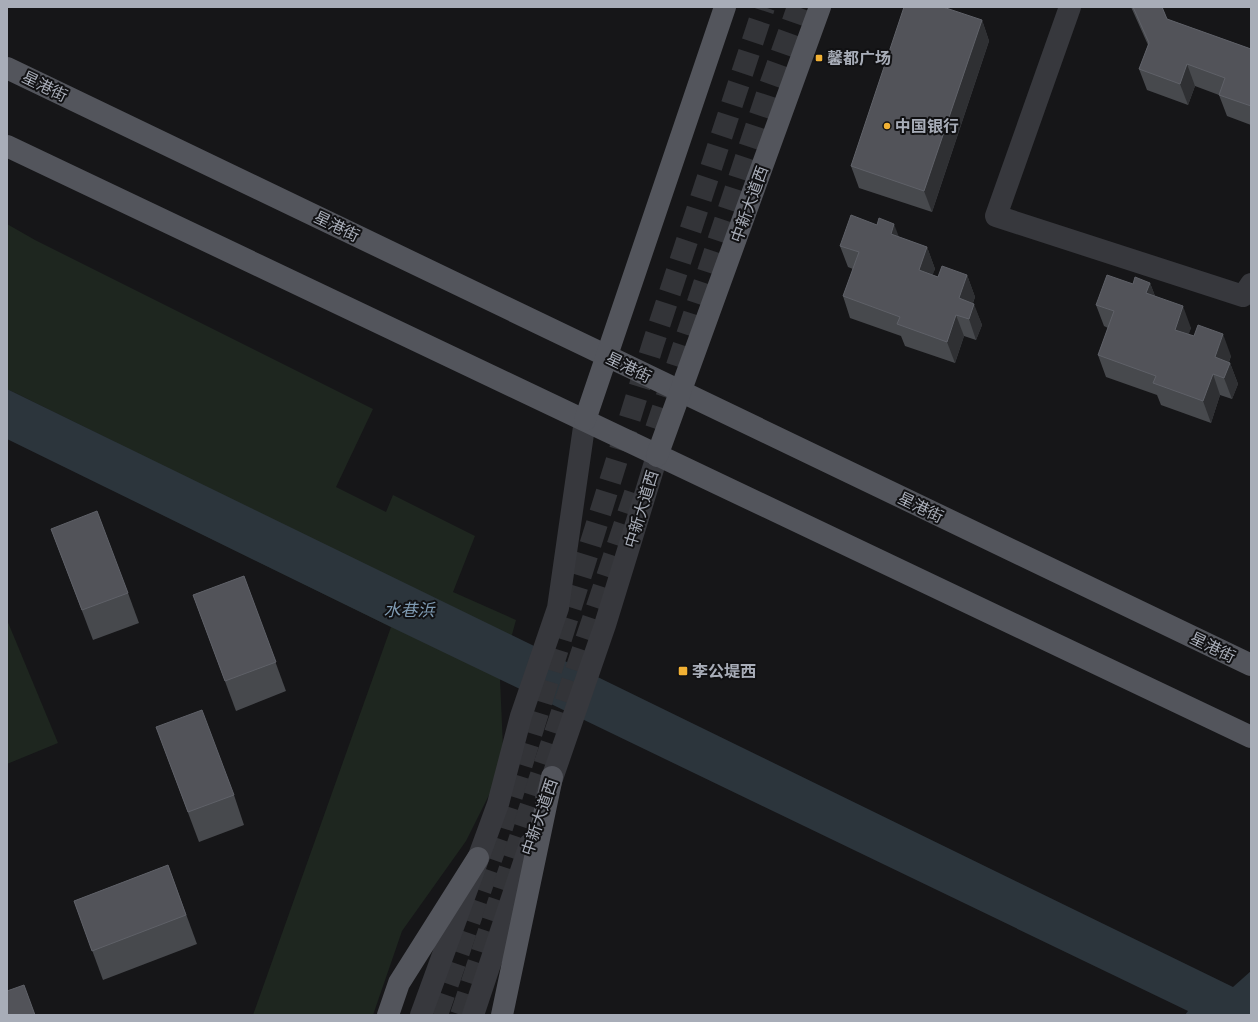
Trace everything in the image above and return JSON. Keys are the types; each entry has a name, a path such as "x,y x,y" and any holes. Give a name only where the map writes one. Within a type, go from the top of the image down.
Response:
{"main road":[{"path":"584,420 725,7"},
{"name":"中新大道西","path":"657,456 820,7"},
{"name":"星港街","path":"7,68 1251,665"},
{"path":"7,146 1251,737"},
{"path":"502,1015 552,777"},
{"path":"388,1015 399,983 478,858"}],"street":[{"path":"1070,7 996,216 1243,296 1251,284"},
{"path":"421,1015 498,804 521,716 558,608 584,420"},
{"name":"中新大道西","path":"473,1015 552,777 605,625 657,456"}],"shaded area":[{"path":"7,224 35,240 373,409 336,487 386,512 393,495 475,536 453,592 516,620 500,679 503,748 494,785 466,841 402,931 373,1015 253,1015 391,627 98,483 115,442 7,389"},
{"path":"7,620 58,743 7,764"}],"water":[{"name":"水巷浜","path":"7,389 1233,987 1251,971 1251,1015 1185,1015 1188,1011 391,627 7,439"}],"building":[{"path":"904,7 943,7 982,20 924,191 851,166"},
{"path":"1133,7 1162,7 1167,19 1251,49 1251,106 1219,95 1225,78 1187,64 1180,84 1139,69 1149,43"},
{"path":"851,215 877,225 879,218 894,224 891,234 927,247 919,270 938,277 942,266 967,275 959,298 974,304 969,319 956,315 947,342 897,324 900,317 843,296 859,252 840,246"},
{"path":"1107,275 1133,284 1135,277 1150,283 1146,293 1183,306 1175,330 1194,336 1198,325 1223,334 1215,357 1230,363 1224,378 1213,374 1203,401 1153,383 1156,376 1098,355 1114,311 1096,305"},
{"path":"97,511 128,593 82,610 51,529"},
{"path":"244,576 276,662 225,681 193,595"},
{"path":"202,710 234,795 188,812 156,727"},
{"path":"168,865 186,915 92,951 74,901"},
{"path":"24,985 35,1015 7,1015 7,991"}],"tunnel":[{"path":"437,1015 501,831 653,344 764,7"},
{"path":"656,429 767,94 798,7"},
{"path":"461,1015 637,487"}],"place":[{"name":"馨都广场","path":"819,58"},
{"name":"中国银行","path":"887,126"},
{"name":"李公堤西","path":"683,671"}]}
